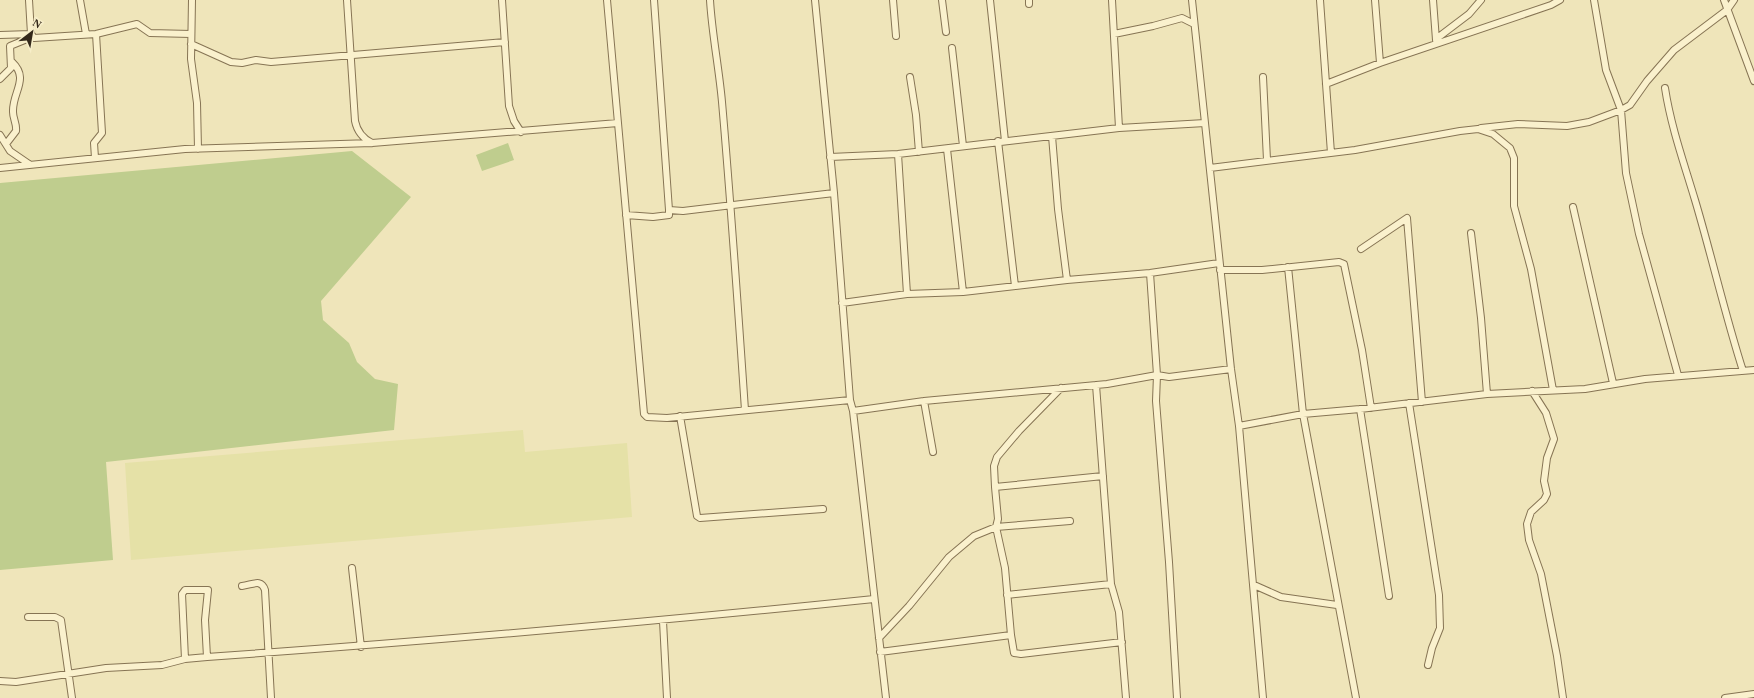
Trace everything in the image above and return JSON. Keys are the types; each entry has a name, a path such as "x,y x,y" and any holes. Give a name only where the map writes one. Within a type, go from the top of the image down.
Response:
{"street":[{"path":"29,0 32,35"},
{"path":"80,0 86,34"},
{"path":"192,0 191,44 198,114 198,149"},
{"path":"347,0 350,56 357,129 366,140 372,143"},
{"path":"502,0 509,106 514,122 521,132"},
{"path":"607,0 643,413 647,417 680,416 850,400"},
{"path":"626,215 669,215 654,0"},
{"path":"710,0 713,39 722,99 732,206 745,410"},
{"path":"815,0 834,193 850,400 853,411 886,698"},
{"path":"893,0 896,36"},
{"path":"942,0 946,32"},
{"path":"990,0 1001,141 1015,286"},
{"path":"1112,0 1119,128"},
{"path":"1192,0 1219,263 1239,426 1263,698"},
{"path":"1320,0 1331,153"},
{"path":"1375,0 1380,63"},
{"path":"1433,0 1436,42"},
{"path":"1436,42 1469,14 1481,0"},
{"path":"1326,84 1436,42 1551,5 1560,0"},
{"path":"1594,0 1606,70 1621,110 1626,173 1638,234 1678,376"},
{"path":"1724,0 1754,81"},
{"path":"1210,168 1331,153 1518,124 1567,126 1589,122 1630,105 1646,81 1674,50 1728,10 1734,0"},
{"path":"1114,34 1147,28 1182,18 1194,24"},
{"path":"0,35 32,35 36,38 96,34 137,24 150,33 191,34"},
{"path":"95,158 94,143 102,133 96,34"},
{"path":"0,79 10,70 12,62 10,46 32,35"},
{"path":"191,44 230,62 238,63 256,60 271,62 350,56 505,42"},
{"path":"952,48 962,146"},
{"path":"6,144 16,131 13,111 20,76 19,69 12,62"},
{"path":"910,77 916,115 919,152"},
{"path":"1263,77 1267,160"},
{"path":"1665,88 1677,143 1695,200 1728,325 1743,371"},
{"path":"0,168 29,164 198,149 372,143 618,123"},
{"path":"830,157 898,154 1119,128 1205,123"},
{"path":"1478,129 1493,134 1502,140 1510,148 1514,158 1514,206 1531,269 1553,390"},
{"path":"0,135 13,153 29,164"},
{"path":"1052,136 1058,209 1068,280"},
{"path":"947,149 964,292"},
{"path":"898,154 907,294"},
{"path":"669,210 683,211 732,206 834,193"},
{"path":"1573,207 1614,383"},
{"path":"1361,249 1407,218 1422,402"},
{"path":"1471,233 1481,318 1487,394"},
{"path":"1220,270 1262,270 1339,262 1345,265 1362,350 1371,408"},
{"path":"842,303 907,294 964,292 1068,280 1150,273 1219,263"},
{"path":"1288,267 1303,414 1337,605 1356,698"},
{"path":"1150,273 1157,375 1156,402 1169,562 1177,698"},
{"path":"853,411 924,401 1096,385 1157,375 1169,377 1231,369"},
{"path":"1239,426 1303,414 1360,410 1487,394 1585,388 1614,383 1678,376 1754,370"},
{"path":"1096,385 1111,584 1119,612 1126,698"},
{"path":"1060,388 1019,431 997,457 994,466 998,519 996,527 1005,568 1013,651 1018,655 1122,642"},
{"path":"1532,391 1546,413 1554,439 1547,458 1544,481 1547,494 1544,500 1530,512 1528,524 1529,540 1541,574 1557,656 1563,698"},
{"path":"924,401 933,452"},
{"path":"1409,403 1439,595 1440,628 1432,648 1428,665"},
{"path":"1360,410 1389,596"},
{"path":"680,416 696,516 700,518 823,509"},
{"path":"995,487 1103,476"},
{"path":"879,638 909,606 949,557 974,536 996,527 1070,521"},
{"path":"352,568 361,647"},
{"path":"242,586 260,582 264,587 267,609 271,698"},
{"path":"1007,595 1111,584"},
{"path":"1254,585 1281,597 1337,605"},
{"path":"185,659 182,594 185,590 208,590 205,620 207,657"},
{"path":"0,681 16,682 106,668 162,665 185,659 361,647 663,621 874,599"},
{"path":"28,617 55,616 60,619 64,630 72,698"},
{"path":"663,621 667,698"},
{"path":"880,652 1011,635"},
{"path":"1725,698 1754,694"}],"shaded area":[{"path":"523,430 525,452 627,443 632,517 131,560 125,463"}],"green space":[{"path":"508,143 514,160 482,171 476,155"},
{"path":"352,151 411,197 321,301 323,320 349,343 357,362 375,379 398,384 394,430 106,462 113,560 0,570 0,183"}]}
